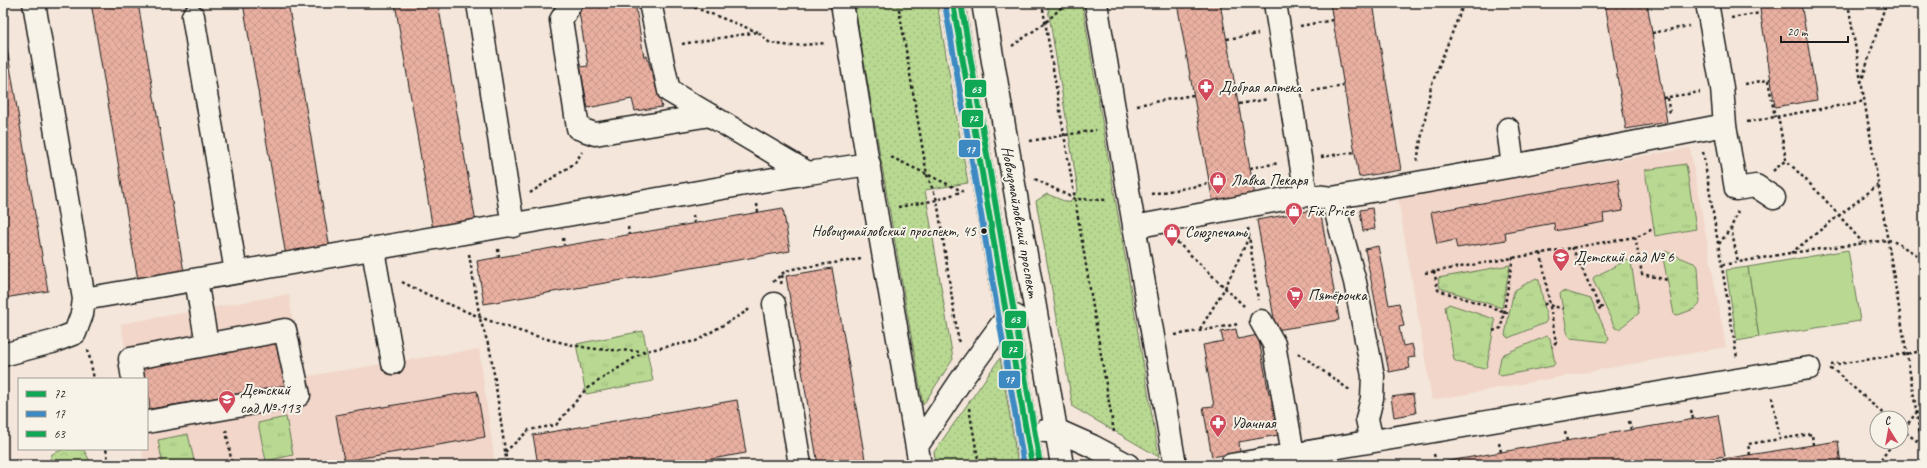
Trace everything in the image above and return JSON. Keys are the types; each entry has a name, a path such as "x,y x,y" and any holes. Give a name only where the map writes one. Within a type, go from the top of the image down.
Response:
{"street":[{"path":"3,355 52,342 75,333 82,314 84,299 34,3"},
{"path":"478,3 512,215"},
{"path":"571,3 561,20 578,128 595,134 710,115"},
{"path":"650,3 669,92 808,173"},
{"path":"842,3 918,455"},
{"name":"Новоизмайловский проспект","path":"953,3 1032,465"},
{"name":"Новоизмайловский проспект","path":"983,3 1062,465"},
{"path":"1096,3 1175,465"},
{"path":"1274,3 1306,195"},
{"path":"1707,3 1722,88 1725,126 1736,189 1756,186 1774,198"},
{"path":"193,16 236,272"},
{"path":"1134,227 1306,195 1332,198 1725,126"},
{"path":"1508,129 1513,166"},
{"path":"84,299 466,234 512,215 808,173 868,155"},
{"path":"1332,198 1355,282 1373,376 1372,398 1367,419 1372,441"},
{"path":"373,250 393,363"},
{"path":"196,280 207,344"},
{"path":"765,298 800,465"},
{"path":"918,455 964,376 1007,318 1036,313"},
{"path":"1261,321 1274,344 1293,454"},
{"path":"133,378 130,359 285,330 299,395 148,422"},
{"path":"1232,465 1809,368"},
{"path":"1027,434 1056,430 1092,446 1128,465"}],"path":[{"path":"683,3 758,32 770,43 791,46 827,42"},
{"path":"898,3 927,175 937,200 960,352"},
{"path":"1042,3 1115,434"},
{"path":"1015,43 1045,23 1066,3"},
{"path":"1414,183 1431,86 1464,3"},
{"path":"1848,3 1924,457"},
{"path":"1861,83 1886,3"},
{"path":"660,47 758,32"},
{"path":"1768,80 1786,160 1839,215 1863,244"},
{"path":"1133,105 1193,94"},
{"path":"1725,126 1865,101"},
{"path":"1027,141 1117,126"},
{"path":"1699,130 1741,380"},
{"path":"512,215 575,164 595,134"},
{"path":"868,155 927,175 963,191 937,200 876,212"},
{"path":"1033,178 1075,199 1110,200"},
{"path":"1149,195 1209,184"},
{"path":"1790,253 1878,185"},
{"path":"1718,244 1730,228 1748,187"},
{"path":"1244,206 1261,321"},
{"path":"1425,273 1635,237 1654,228"},
{"path":"1730,228 1738,262"},
{"path":"466,234 480,318 490,350 507,465"},
{"path":"1200,330 1225,288 1249,236"},
{"path":"1635,237 1642,274 1668,280"},
{"path":"1722,265 1790,253 1888,240 1893,241 1924,259"},
{"path":"1175,241 1261,321"},
{"path":"1572,247 1600,308"},
{"path":"1541,253 1556,342 1552,347"},
{"path":"1493,331 1501,328 1513,258"},
{"path":"378,274 397,280 503,327 578,346 645,351 696,341 747,311 765,298 783,273 792,269 861,259"},
{"path":"1434,271 1438,290 1509,313"},
{"path":"1544,305 1549,301"},
{"path":"1550,305 1563,309"},
{"path":"1596,311 1605,306"},
{"path":"1174,335 1261,321"},
{"path":"1274,344 1285,343 1370,406"},
{"path":"504,452 529,430 556,425 586,389 645,351"},
{"path":"1879,410 1835,371 1824,366 1924,351"},
{"path":"1769,375 1780,439"},
{"path":"969,407 979,465"},
{"path":"222,408 232,465"},
{"path":"1909,422 1916,413"},
{"path":"1750,455 1748,444 1812,434 1813,445"},
{"path":"1909,436 1922,444"},
{"path":"106,450 109,465"},
{"path":"1877,465 1888,450"}],"shaded area":[{"name":"Детский сад № 6","path":"1690,148 1726,347 1432,400 1398,198"},
{"path":"289,294 301,377 479,349 495,465 144,465 142,450 148,450 148,378 130,378 121,324"}],"green space":[{"path":"854,3 937,3 968,183 925,190 953,359 923,405"},
{"path":"1047,3 1082,3 1159,457 1073,407 1036,201 1047,194 1069,203 1078,190"},
{"path":"1686,164 1696,229 1655,236 1645,170"},
{"path":"1848,250 1860,321 1759,337 1748,267"},
{"path":"1665,251 1696,264 1698,267 1700,303 1694,309 1678,315 1674,314 1662,253"},
{"path":"1627,260 1631,262 1639,313 1619,329 1615,328 1593,280 1594,277"},
{"path":"1510,265 1502,308 1440,288 1438,278"},
{"path":"1748,267 1759,337 1737,341 1726,270"},
{"path":"1536,278 1539,280 1547,320 1545,323 1508,338 1505,335 1513,294 1515,290"},
{"path":"1563,291 1591,299 1609,339 1607,342 1570,338 1568,336 1560,294"},
{"path":"1449,304 1494,319 1495,322 1487,366 1484,369 1454,360 1445,307"},
{"path":"643,331 653,381 586,394 576,344"},
{"path":"1547,336 1550,338 1555,363 1553,366 1501,376 1498,373 1501,357 1504,354"},
{"path":"1000,358 1018,465 936,465 934,452"},
{"path":"286,417 293,455 266,461 258,423"},
{"path":"188,434 195,465 163,465 158,440"},
{"path":"62,450 84,450 92,465 48,465 52,454"}],"building":[{"path":"91,3 138,3 184,272 138,280"},
{"path":"243,3 288,3 330,249 286,256"},
{"path":"395,3 438,3 476,223 433,230"},
{"path":"597,3 635,3 644,57 647,56 662,107 635,111 632,99 588,108 580,67 588,66 578,6"},
{"path":"1177,3 1220,3 1255,196 1213,203"},
{"path":"1330,3 1373,3 1401,170 1359,177"},
{"path":"1605,3 1647,3 1667,122 1626,129"},
{"path":"1759,3 1801,3 1817,100 1775,107"},
{"path":"3,25 48,291 4,298 3,290"},
{"path":"1618,179 1623,211 1603,214 1604,222 1555,231 1554,223 1505,232 1506,240 1457,248 1455,240 1437,244 1431,212"},
{"path":"783,208 790,251 484,304 477,261"},
{"path":"1372,208 1375,229 1363,231 1360,210"},
{"path":"1320,209 1339,320 1276,330 1257,220"},
{"path":"1378,246 1389,305 1399,303 1404,326 1399,327 1403,346 1412,344 1415,357 1408,358 1410,368 1389,372 1365,249"},
{"path":"832,268 866,465 818,465 786,276"},
{"path":"1236,329 1238,339 1258,335 1269,394 1277,393 1284,434 1239,442 1240,452 1212,457 1203,407 1214,406 1203,345 1223,341 1221,332"},
{"path":"283,341 290,385 150,409 148,378 145,378 142,365"},
{"path":"477,391 485,437 344,461 336,415"},
{"path":"1413,394 1416,413 1394,417 1391,397"},
{"path":"737,400 746,453 677,465 538,465 533,435"},
{"path":"1718,415 1725,456 1673,465 1425,465"},
{"path":"1838,441 1841,465 1724,465 1723,459"}],"transit line":[{"name":"72","path":"953,3 1032,465"},
{"name":"63","path":"961,3 1040,464"},
{"name":"17","path":"945,4 1024,465"}],"place":[{"name":"Добрая аптека","path":"1206,102"},
{"name":"Лавка Пекаря","path":"1218,195"},
{"name":"Fix Price","path":"1294,226"},
{"name":"Новоизмайловский проспект, 45","path":"984,231"},
{"name":"Союзпечать","path":"1172,247"},
{"name":"Детский сад № 6","path":"1561,272"},
{"name":"Пятёрочка","path":"1295,310"},
{"name":"Детский сад № 113","path":"227,414"},
{"name":"Удачная","path":"1218,438"}]}
